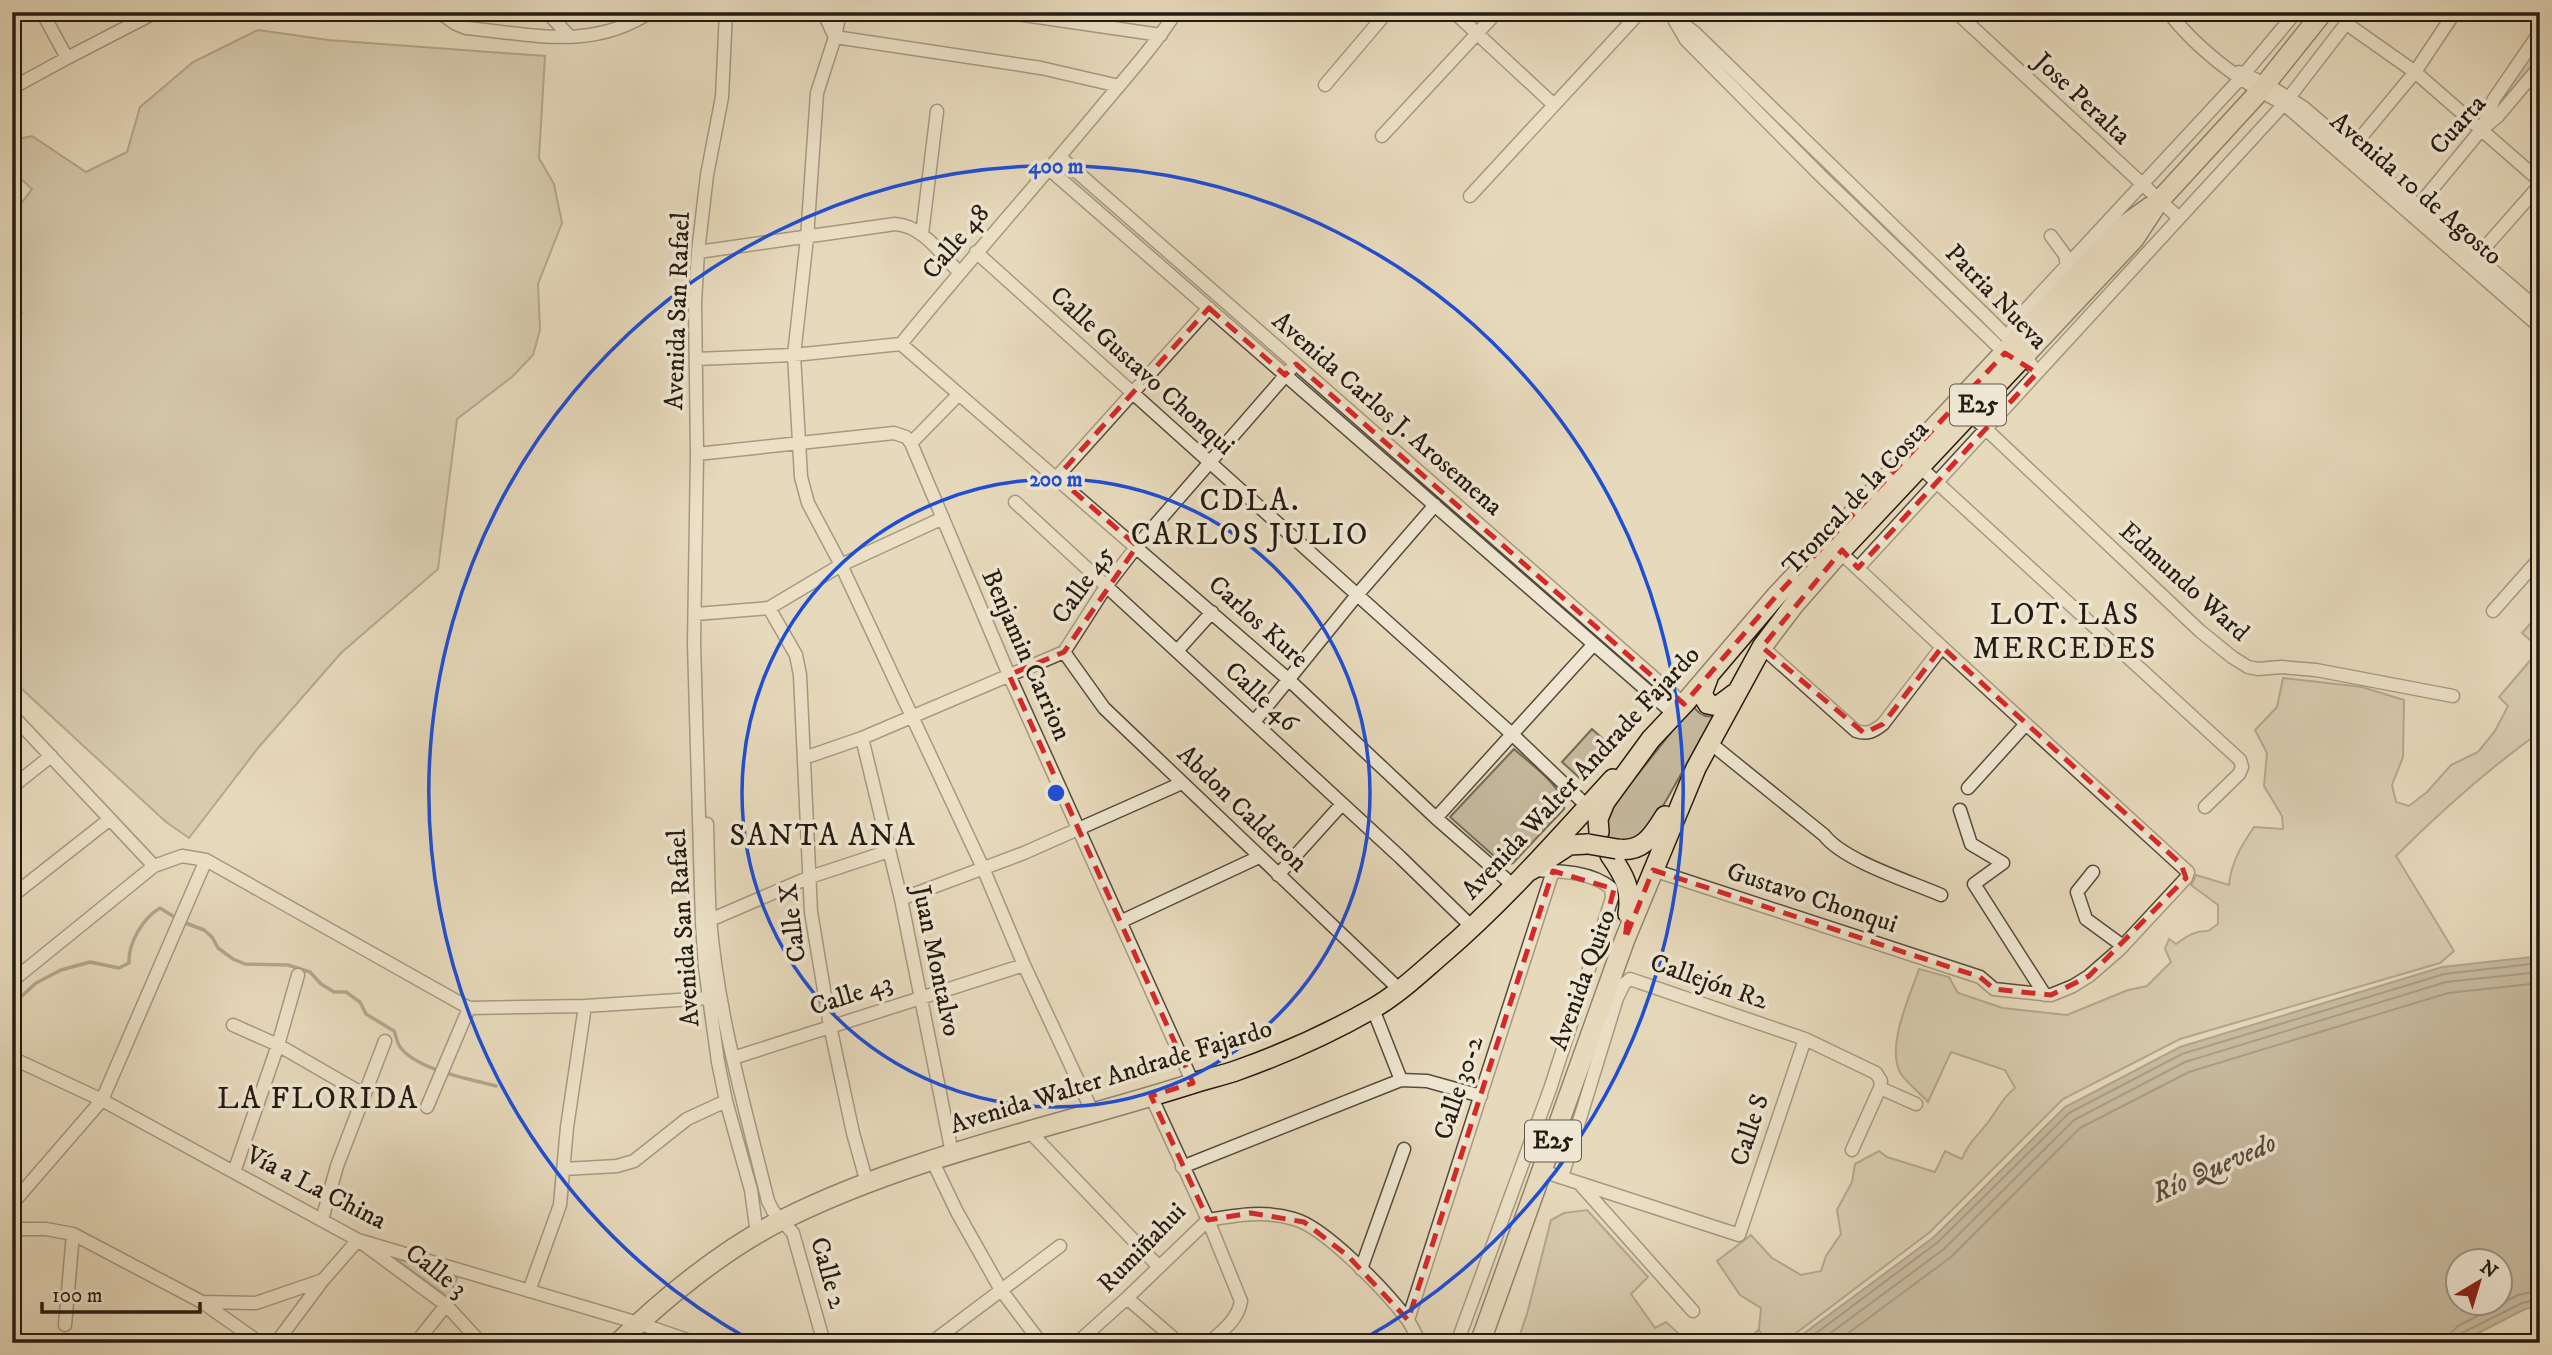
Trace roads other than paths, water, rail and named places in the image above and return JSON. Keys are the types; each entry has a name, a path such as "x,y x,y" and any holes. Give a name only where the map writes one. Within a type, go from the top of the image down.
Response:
{"main road":[{"name":"Troncal de la Costa","path":"1753,622 2015,354 2134,239 2159,201 2263,88 2323,12"},
{"name":"Troncal de la Costa","path":"1762,647 1840,552 1970,414 2015,354"},
{"name":"Avenida Walter Andrade Fajardo","path":"618,1343 687,1282 757,1234 867,1182 952,1153 1237,1070 1299,1045 1373,1009 1474,928 1515,887 1679,709 1753,622"},
{"name":"Avenida Quito","path":"1480,1343 1626,931 1696,768 1762,647"},
{"path":"1712,671 1702,694 1708,704 1713,707 1722,705 1738,690"},
{"path":"1593,838 1605,802 1651,739"},
{"path":"1613,852 1630,850 1648,841 1696,768"},
{"path":"1593,838 1613,852 1630,890 1626,931"},
{"path":"1531,870 1569,845 1593,838"},
{"path":"2535,1343 2540,1341"}],"street":[{"path":"42,12 67,58"},
{"path":"12,88 156,12"},
{"path":"439,12 467,28 570,37 598,35 620,29 650,12"},
{"path":"547,12 570,37"},
{"name":"Avenida San Rafael","path":"726,12 722,97 707,175 698,252 694,642 702,923 709,998 726,1101 751,1190 757,1234"},
{"path":"823,12 835,37"},
{"path":"839,12 835,37 817,93 807,238 794,355 801,477 808,503 841,565 983,868 1024,965 1093,1113"},
{"path":"1003,12 1161,35"},
{"name":"Calle 48","path":"901,344 959,272 1119,86 1161,35 1176,12"},
{"path":"1325,85 1387,12"},
{"path":"1454,12 1555,105"},
{"path":"1382,135 1497,12"},
{"path":"1469,196 1640,12"},
{"name":"Jose Peralta","path":"1956,12 2179,218"},
{"name":"Avenida 10 de Agosto","path":"2168,12 2186,34 2222,65 2287,101 2538,315"},
{"path":"2015,354 2012,330 2018,318 2241,77 2296,12"},
{"path":"1858,568 2287,101 2355,12"},
{"path":"2348,153 2415,72 2455,12"},
{"name":"Patria Nueva","path":"1670,15 1694,32 2037,373"},
{"path":"2347,24 2415,72 2540,183 2473,261"},
{"path":"2481,130 2494,99 2540,32"},
{"path":"835,37 1041,68 1119,86"},
{"name":"Cuarta","path":"2415,209 2481,130 2498,116 2540,66"},
{"path":"922,234 937,111"},
{"name":"Avenida Carlos J. Arosemena","path":"1060,157 1296,364 1679,709"},
{"name":"Avenida Carlos J. Arosemena","path":"1049,169 1594,644 1679,709"},
{"path":"698,252 895,224 910,225 959,272"},
{"path":"2067,266 2063,252 2051,236 2069,248 2082,249"},
{"name":"Calle Gustavo Chonqui","path":"976,252 1513,735 1588,807"},
{"path":"1057,477 1209,308"},
{"path":"696,359 794,355 901,344"},
{"name":"Carlos Kure","path":"901,344 1289,680 1436,818 1515,887"},
{"name":"Calle 45","path":"804,758 862,738 1064,652 1107,585 1137,546 1296,364"},
{"path":"697,454 894,433 906,437 911,443 959,394"},
{"name":"Edmundo Ward","path":"1970,414 2200,631 2248,667 2316,670 2453,696"},
{"name":"Benjamin Carrion","path":"911,443 1009,675 1193,1083"},
{"path":"1920,467 2240,760 2242,767 2239,774 2205,807"},
{"name":"Calle 46","path":"1015,502 1474,928"},
{"path":"1254,722 1357,594 1435,505"},
{"path":"696,614 769,608 841,565 943,518"},
{"path":"1840,552 2188,872 2123,946 2081,981 2051,995 2045,995 1974,884 2003,863 1971,844 1961,810"},
{"path":"2493,611 2540,558"},
{"name":"Calle X","path":"769,608 798,663 811,912 830,1026 853,1133 867,1182"},
{"path":"1177,651 1212,612"},
{"name":"Avenida San Rafael","path":"696,614 702,644 710,920 720,992 733,1058 768,1201 782,1220"},
{"path":"1436,818 1594,644"},
{"path":"1762,647 1856,731 1864,733 1874,732 1882,724 1942,647"},
{"name":"Abdon Calderon","path":"1064,652 1104,708 1400,990"},
{"path":"12,715 154,866"},
{"path":"1968,788 2026,724"},
{"name":"Juan Montalvo","path":"862,738 901,899 952,1153"},
{"path":"1709,742 1824,835 1832,845 1857,859 1941,895"},
{"path":"12,787 51,756"},
{"path":"901,899 1078,829 1182,783"},
{"path":"1278,875 1342,804"},
{"path":"12,896 110,819"},
{"path":"710,920 810,877 889,850"},
{"path":"12,981 154,866 182,856 206,860 468,1008 585,1006 709,998"},
{"path":"1122,921 1259,857"},
{"path":"12,1204 102,1100 206,860"},
{"path":"1457,1343 1550,1089 1607,916 1612,892 1608,886 1583,875 1531,870"},
{"name":"Gustavo Chonqui","path":"1653,870 1958,969 1980,977 1994,989 2045,995"},
{"name":"Calle 30-2","path":"1408,1320 1553,871"},
{"path":"2093,872 2077,892 2086,919 2123,946"},
{"path":"1607,916 1626,931"},
{"name":"Calle 43","path":"733,1058 920,996 1024,965"},
{"path":"233,1172 278,1045 298,975"},
{"name":"Callejón R2","path":"1562,1177 1617,998 1630,979 1805,1039 1876,1073 1881,1081 1880,1087 1916,1104"},
{"path":"529,1291 560,1205 585,1006"},
{"path":"427,1107 468,1008"},
{"path":"1373,1009 1401,1080"},
{"path":"233,1025 278,1045 363,1094"},
{"name":"Calle S","path":"1579,1183 1739,1235 1805,1039"},
{"path":"322,1220 337,1166 385,1041"},
{"name":"Vía a La China","path":"12,1058 102,1100 358,1240 638,1323 695,1343"},
{"path":"1182,1167 1401,1080 1427,1081 1481,1096"},
{"path":"1852,1150 1880,1087"},
{"name":"Rumiñahui","path":"1077,1343 1128,1298 1208,1220 1152,1096"},
{"path":"564,1169 617,1166 634,1161 687,1119 726,1101"},
{"path":"1030,1131 1159,1267"},
{"path":"1361,1269 1404,1149"},
{"path":"932,1160 957,1212 1001,1290 1041,1343"},
{"path":"1542,1171 1579,1183 1693,1311"},
{"path":"1209,1343 1231,1322 1239,1311 1241,1301 1208,1220 1251,1213 1304,1222 1361,1269 1408,1320 1420,1343"},
{"name":"Calle 2","path":"782,1220 793,1233 824,1343"},
{"path":"12,1229 46,1229 73,1234 202,1302 260,1343"},
{"path":"65,1325 73,1234"},
{"path":"276,1343 323,1280 358,1240"},
{"name":"Calle 3","path":"358,1240 446,1305 481,1343"},
{"path":"932,1343 1060,1246"},
{"path":"202,1302 256,1303 323,1280"},
{"path":"1128,1298 1179,1343"},
{"path":"416,1343 446,1305"}],"water":[{"name":"Río Quevedo","path":"2540,956 2540,1306 2514,1315 2514,1246 2444,1246 2444,1316 2511,1316 2459,1343 1791,1343 1934,1237 2065,1107 2180,1047 2442,967"}],"waterway":[{"path":"12,1005 36,983 61,970 90,962 119,968 129,963 134,939 154,912 160,908 176,918"},
{"path":"183,922 204,930 218,948 245,964 288,965 310,972 321,984 334,992 346,992 360,1002 366,1014 394,1031 400,1047 419,1062 431,1068 496,1086"}],"district":[{"name":"CDLA. CARLOS JULIO","path":"1250,518"},
{"name":"LOT. LAS MERCEDES","path":"2065,632"},
{"name":"SANTA ANA","path":"823,836"},
{"name":"LA FLORIDA","path":"318,1099"}]}
